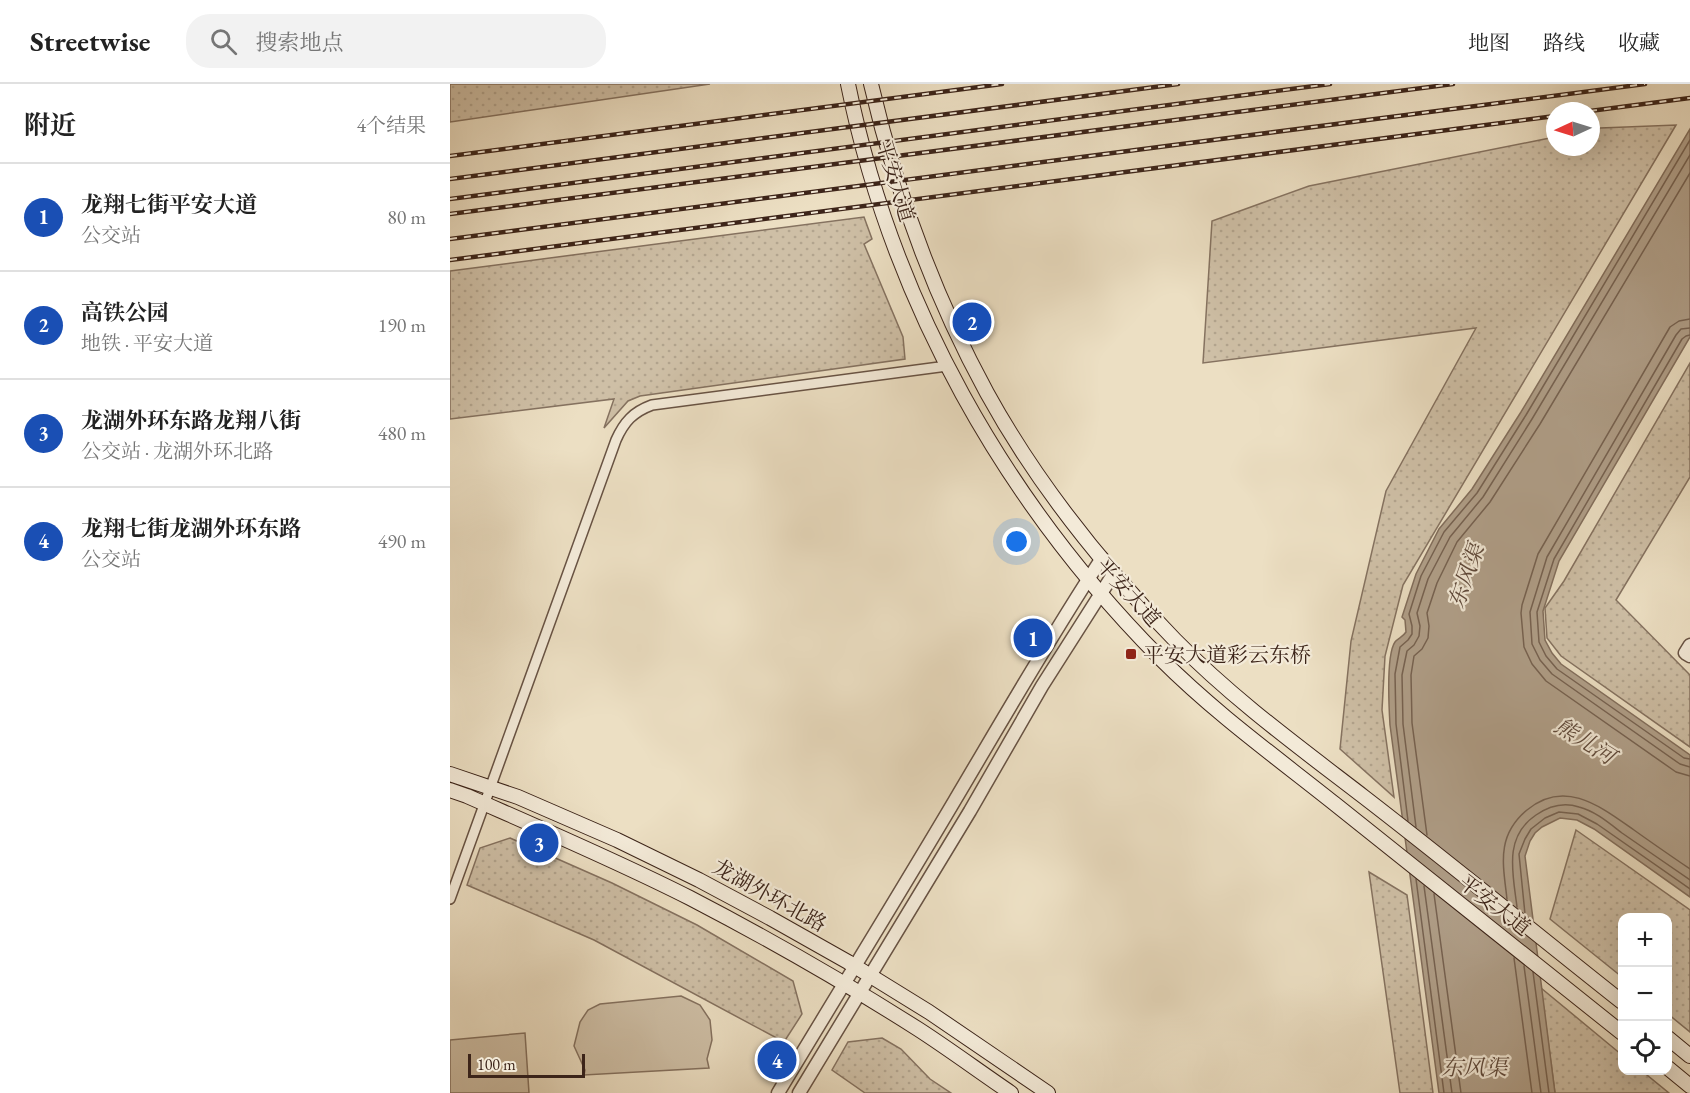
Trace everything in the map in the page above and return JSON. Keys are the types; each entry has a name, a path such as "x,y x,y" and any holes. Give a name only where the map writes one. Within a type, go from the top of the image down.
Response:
{"main road":[{"name":"平安大道","path":"848,84 856,123 881,208 909,280 947,366 967,405 1002,463 1041,519 1088,578 1161,658 1196,692 1263,748 1618,1029"},
{"name":"平安大道","path":"871,84 903,201 957,334 987,393 1016,441 1059,505 1114,573 1177,642 1277,730 1618,998"},
{"name":"龙湖外环北路","path":"450,774 518,797 638,850 770,918 870,975 929,1012 1048,1093"},
{"name":"龙湖外环北路","path":"450,790 609,859 760,936 918,1029 1011,1093"},
{"path":"1672,1041 1690,1056"},
{"path":"1672,1071 1690,1086"}],"street":[{"path":"450,899 616,440 622,427 633,414 652,405 947,366"},
{"path":"778,1093 1026,677 1102,558"},
{"path":"799,1093 970,811 1042,686 1114,573"}],"shaded area":[{"path":"450,84 710,84 450,122"},
{"path":"1676,125 1403,585 1385,656 1382,710 1394,797 1340,749 1351,641 1386,491 1476,328 1203,363 1212,221 1309,186 1546,139 1546,156 1600,156 1600,128"},
{"path":"864,217 872,239 864,244 903,337 905,359 640,396 628,401 604,428 614,399 450,419 450,271"},
{"path":"1690,363 1690,477 1616,600 1690,675 1690,747 1561,656 1547,638 1545,608 1564,581"},
{"path":"1576,830 1690,910 1690,1032 1672,1017 1672,913 1618,913 1618,974 1550,919"},
{"path":"510,838 612,883 697,925 793,981 802,1014 784,1042 594,940 467,885 480,848"},
{"path":"1369,872 1407,895 1433,1093 1400,1093"},
{"path":"1541,988 1618,1052 1618,1075 1647,1075 1669,1093 1555,1093"},
{"path":"681,996 700,1005 710,1020 712,1040 707,1059 709,1068 584,1075 585,1070 574,1046 580,1022 588,1010 600,1004"},
{"path":"525,1033 529,1093 450,1093 450,1040"},
{"path":"882,1038 901,1049 930,1079 951,1093 865,1093 832,1070 848,1042"}],"water":[{"path":"1690,129 1690,337 1559,561 1543,611 1545,640 1561,664 1690,755 1690,897 1594,829 1577,820 1560,818 1542,827 1530,841 1525,856 1555,1093 1439,1093 1390,725 1389,682 1392,649 1395,642 1406,632 1405,620 1402,617 1416,574 1439,529 1472,489 1521,412"}],"railway":[{"path":"450,156 1002,84"},
{"path":"450,179 1178,84"},
{"path":"450,199 1330,84"},
{"path":"450,214 1453,84"},
{"path":"450,239 1645,84"},
{"path":"1600,110 1690,98"},
{"path":"450,260 1546,117"}],"place":[{"name":"高铁公园","path":"972,322"},
{"name":"龙翔七街平安大道","path":"1033,638"},
{"name":"平安大道彩云东桥","path":"1131,654"},
{"name":"龙湖外环东路龙翔八街","path":"539,843"},
{"name":"龙翔七街龙湖外环东路","path":"777,1060"}],"water label":[{"name":"东风渠","path":"1466,576"},
{"name":"熊儿河","path":"1585,741"},
{"name":"东风渠","path":"1474,1067"}]}
